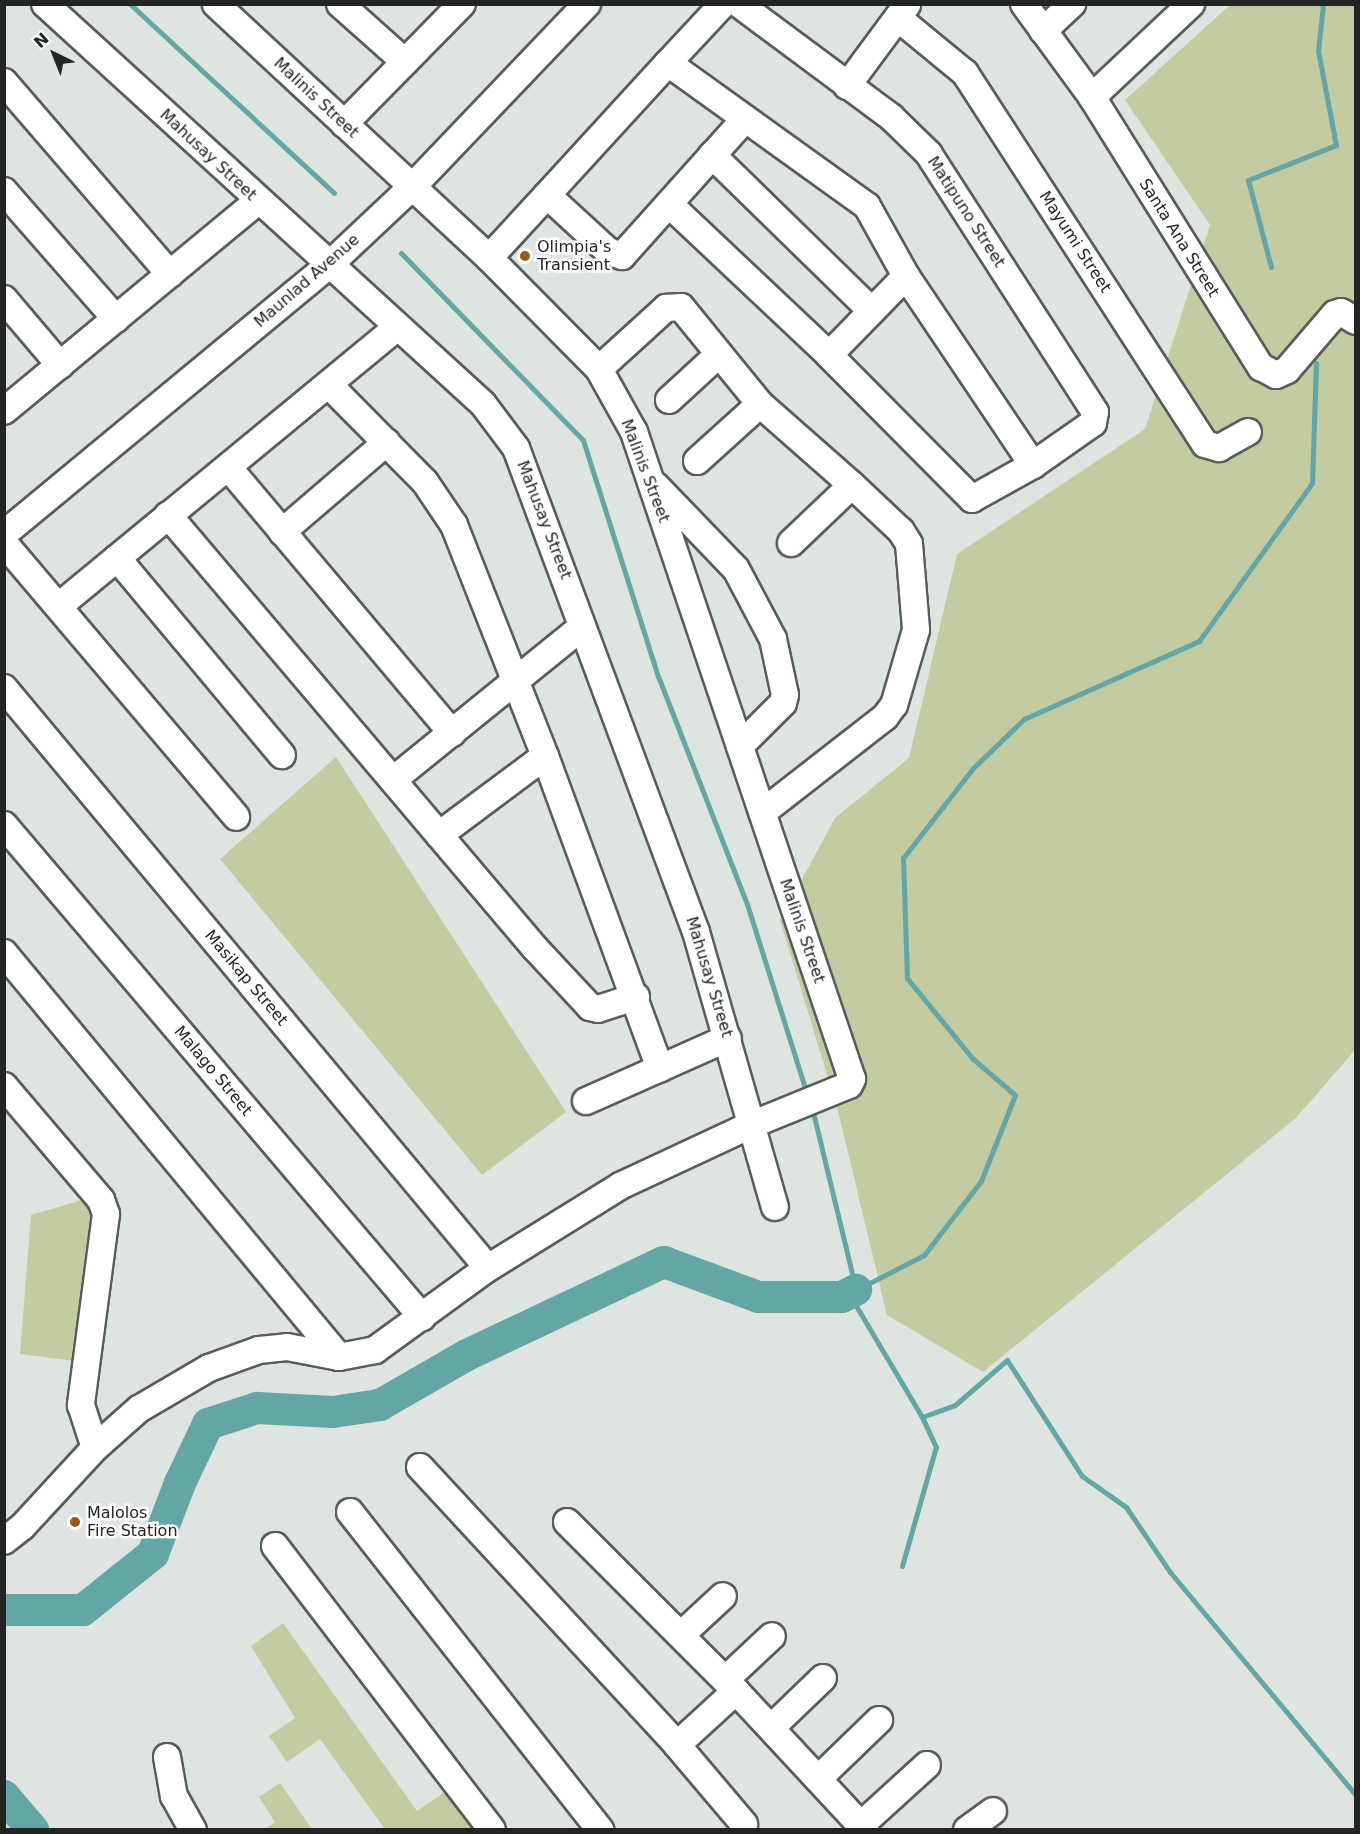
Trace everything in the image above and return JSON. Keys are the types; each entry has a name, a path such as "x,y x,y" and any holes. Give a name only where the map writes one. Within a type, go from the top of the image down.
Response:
{"street":[{"name":"Mahusay Street","path":"45,4 258,201 330,264 396,328 483,404 516,448 581,628 696,932 775,1207"},
{"name":"Malinis Street","path":"216,4 489,258 598,369 634,432 852,1079 849,1085 751,1125"},
{"path":"340,4 405,62"},
{"name":"Maunlad Avenue","path":"4,534 330,264 413,186 587,4"},
{"path":"489,258 723,4"},
{"name":"Matipuno Street","path":"739,4 891,117 929,154 1095,412 1093,423 1085,431 1033,465"},
{"name":"Santa Ana Street","path":"1024,4 1092,97 1252,356 1267,374 1276,375 1287,370 1335,314 1341,312 1356,321"},
{"path":"1043,31 1072,4"},
{"path":"1092,97 1191,4"},
{"path":"344,124 457,6"},
{"path":"847,86 902,11"},
{"name":"Mayumi Street","path":"902,11 965,73 1206,444 1219,448 1248,432"},
{"path":"668,63 867,206 906,276 1033,465 972,499 829,355 669,204"},
{"path":"4,82 170,274"},
{"path":"547,195 615,256 630,250 745,119"},
{"path":"712,155 872,311"},
{"path":"4,191 116,318"},
{"path":"4,411 258,201"},
{"path":"829,355 906,276"},
{"path":"4,299 60,365"},
{"path":"598,369 666,308 681,307 760,404 901,531 909,544 916,630 901,690 885,717 763,812"},
{"path":"59,606 396,328"},
{"path":"669,400 719,354"},
{"path":"329,385 425,482 454,525 545,756 636,998 660,1069"},
{"path":"697,461 760,404"},
{"path":"282,532 387,442"},
{"path":"228,467 452,733"},
{"path":"650,479 736,569 773,639 785,695 783,703 740,746"},
{"path":"791,543 852,485"},
{"path":"168,515 439,835 590,1007 598,1009 636,998"},
{"path":"4,543 236,817"},
{"path":"117,558 282,755"},
{"path":"393,780 581,628"},
{"name":"Masikap Street","path":"4,688 488,1268"},
{"path":"439,835 545,756"},
{"name":"Malago Street","path":"4,825 422,1317"},
{"path":"4,953 339,1357"},
{"path":"586,1101 728,1038"},
{"path":"4,1086 101,1200 106,1214 81,1405 95,1448"},
{"path":"4,1541 22,1527 95,1448 139,1409 209,1368 259,1350 287,1347 339,1357 375,1350 488,1268 620,1186 751,1125"},
{"path":"420,1467 677,1745 744,1824"},
{"path":"350,1512 600,1830"},
{"path":"567,1522 731,1685 863,1827 927,1765"},
{"path":"275,1546 492,1830"},
{"path":"681,1635 723,1596"},
{"path":"677,1745 772,1635"},
{"path":"771,1728 824,1678"},
{"path":"819,1779 879,1720"},
{"path":"167,1757 174,1797 193,1830"},
{"path":"968,1830 993,1811"}],"green space":[{"path":"1230,5 1355,5 1355,1050 1296,1118 983,1372 887,1315 837,1107 780,920 835,818 909,758 957,554 1145,429 1210,225 1125,100"},
{"path":"336,757 566,1112 482,1175 220,859"},
{"path":"89,1198 93,1207 75,1361 20,1354 31,1215"},
{"path":"283,1623 417,1811 446,1791 475,1829 385,1829 320,1739 287,1762 269,1736 295,1718 251,1646"},
{"path":"280,1783 312,1829 266,1829 275,1822 259,1797"}],"waterway":[{"path":"130,4 334,193"},
{"path":"1271,267 1248,180 1336,145 1318,51 1323,4"},
{"path":"401,253 583,440 658,676 747,904 807,1094"},
{"path":"812,1108 856,1290 924,1255 981,1181 1015,1095 973,1059 907,978 903,858 973,768 1024,719 1199,641 1312,483 1316,363"},
{"path":"4,1610 83,1610 153,1554 180,1483 208,1424 257,1408 333,1412 380,1405 467,1355 664,1262 758,1297 842,1297 856,1290"},
{"path":"849,1294 922,1417 955,1405 1007,1360 1082,1476 1126,1507 1170,1572 1356,1795"},
{"path":"902,1566 936,1447 922,1417"},
{"path":"4,1796 33,1830"}],"place":[{"name":"Olimpia's Transient","path":"525,256"},
{"name":"Malolos Fire Station","path":"75,1522"}]}
